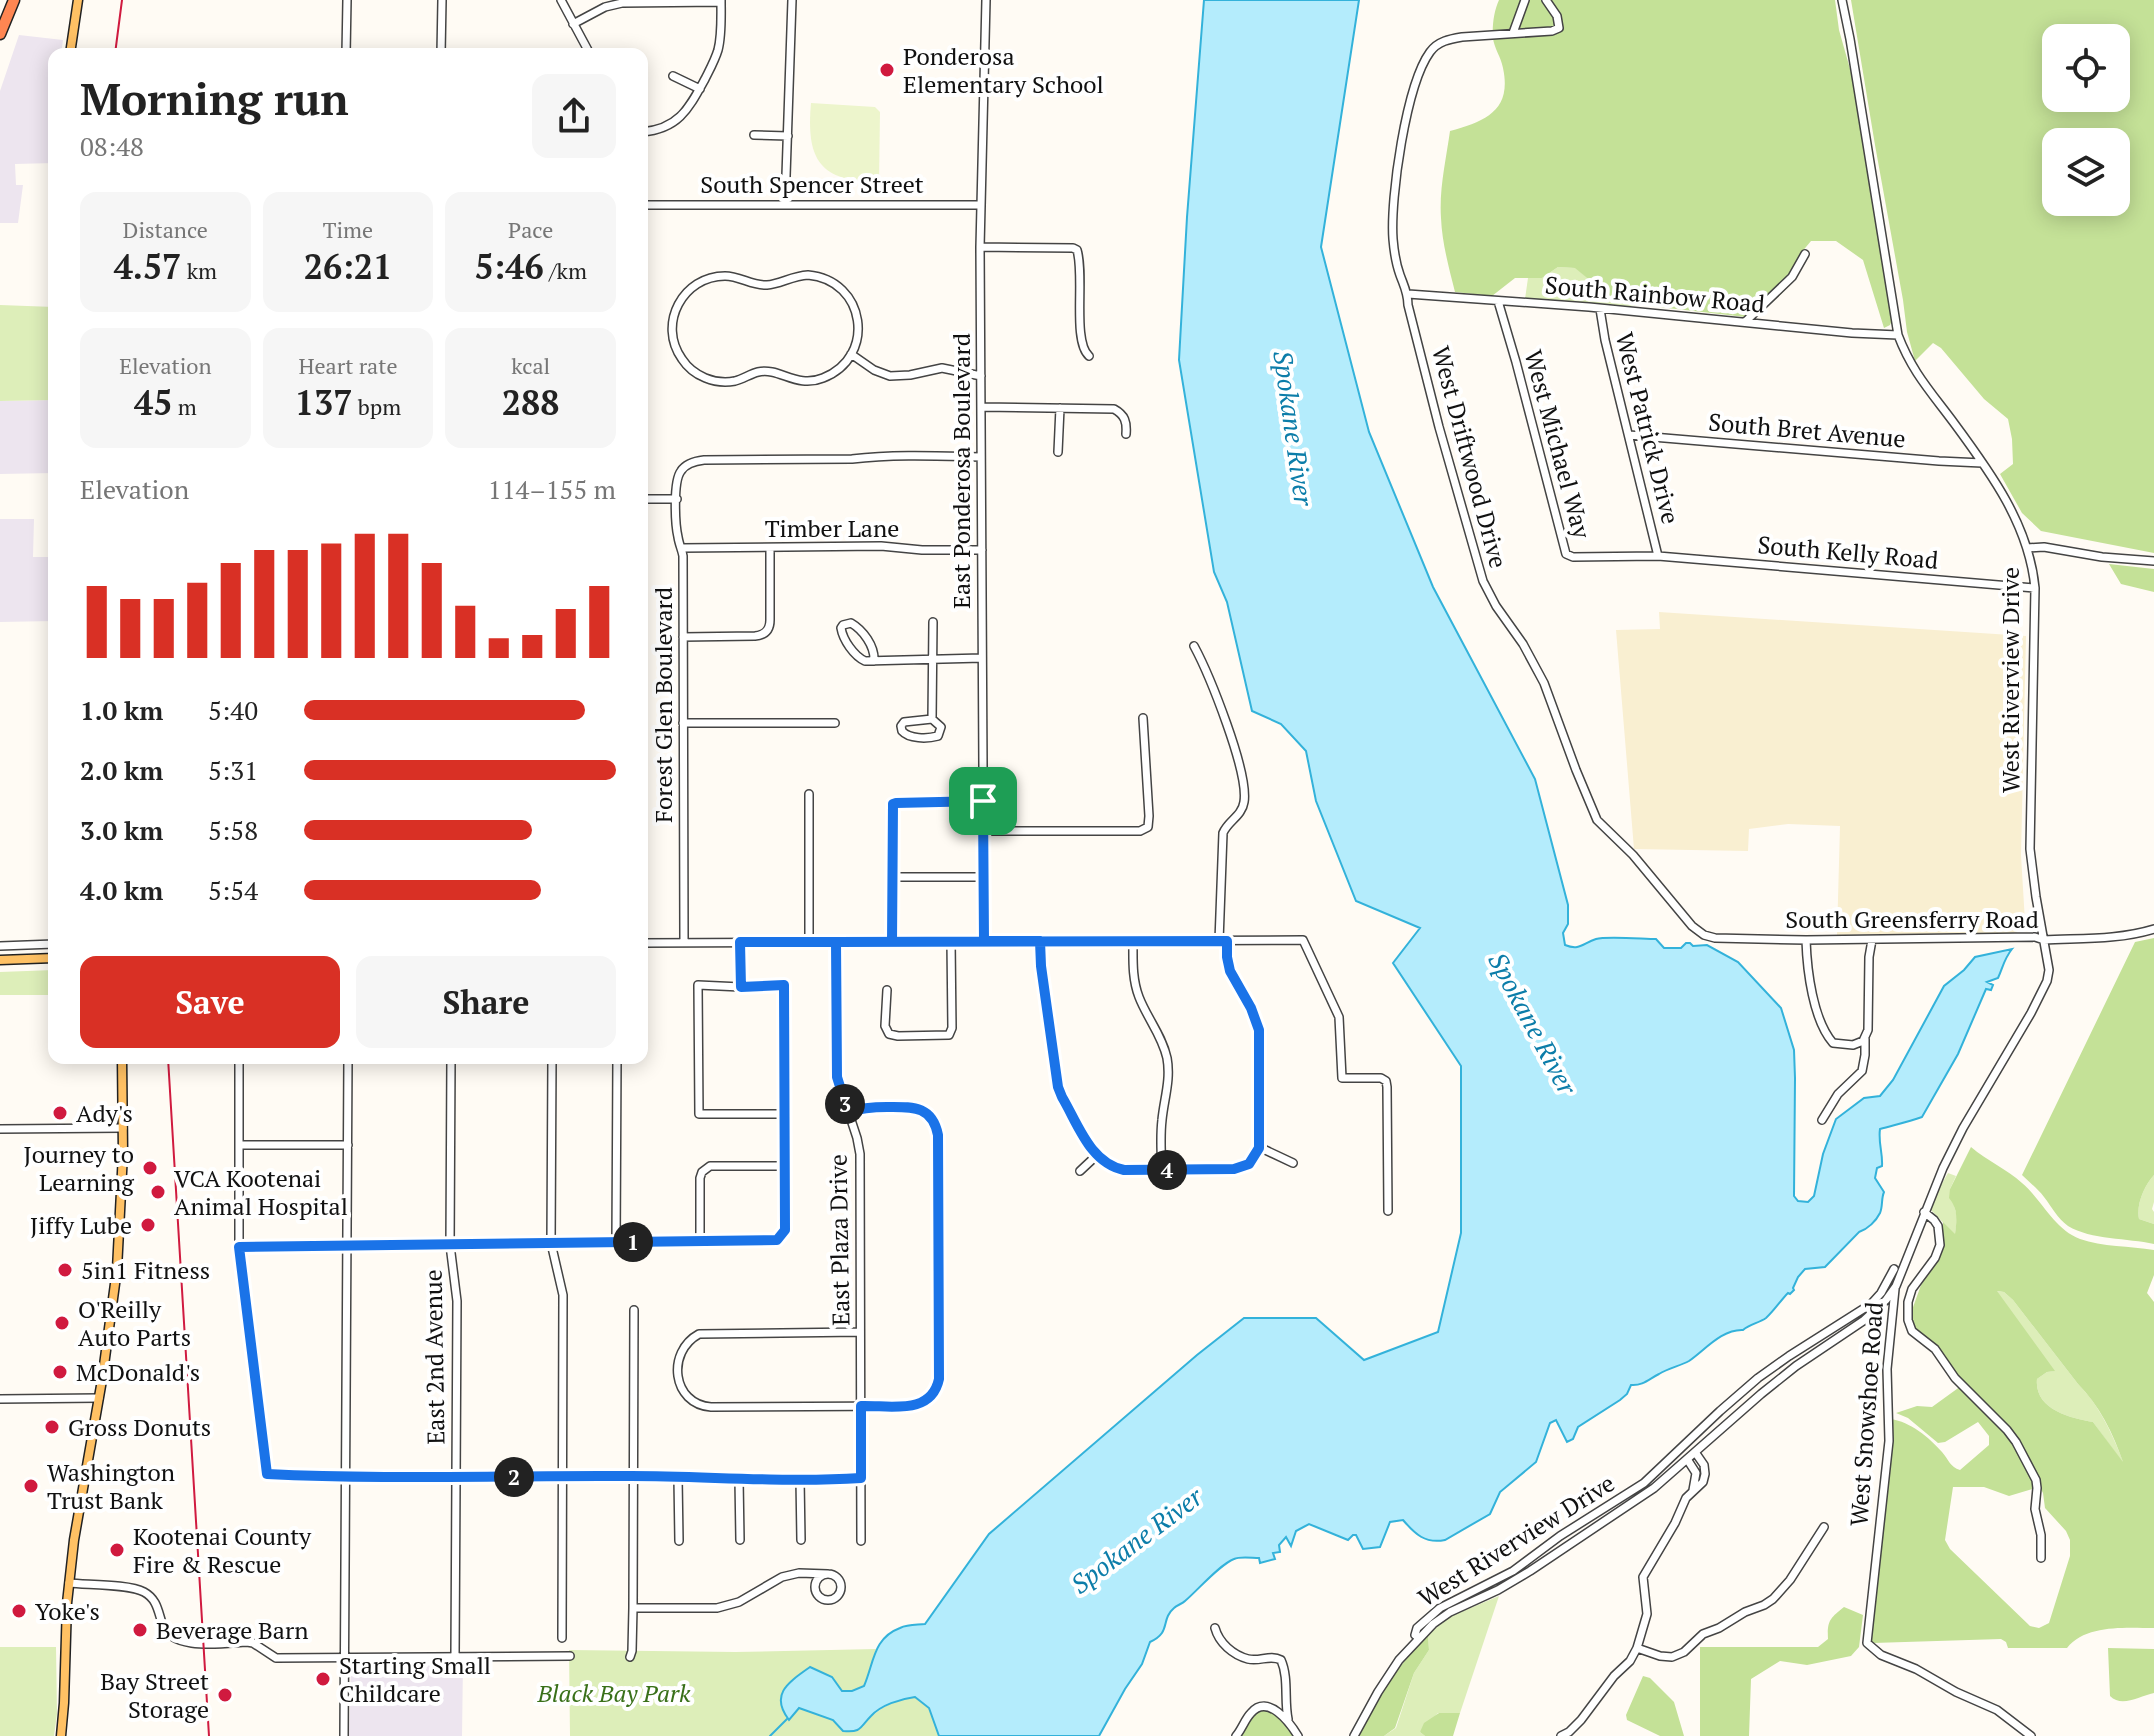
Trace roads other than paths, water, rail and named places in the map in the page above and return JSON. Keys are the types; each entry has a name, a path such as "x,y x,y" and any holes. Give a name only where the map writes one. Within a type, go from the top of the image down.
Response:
{"highway":[{"path":"0,34 14,0"}],"main road":[{"path":"71,48 78,0"},
{"path":"0,960 48,958"},
{"path":"61,1736 69,1583 117,1269 123,1128 122,1064"}],"street":[{"path":"346,48 347,0"},
{"path":"441,48 442,0"},
{"path":"561,0 587,48"},
{"path":"785,205 792,0"},
{"name":"East Ponderosa Boulevard","path":"984,941 980,247 986,0"},
{"path":"1513,33 1525,0"},
{"name":"West Driftwood Drive","path":"1546,0 1557,16 1559,28 1548,32 1448,39 1431,49 1420,70 1401,143 1393,219 1395,256 1408,294 1408,305 1439,427 1483,581 1544,683 1597,820 1633,855 1680,911"},
{"name":"West Riverview Drive","path":"1354,1736 1399,1660 1433,1624 1530,1571 1654,1488 1761,1394 1875,1311 1896,1286 1924,1212 1963,1128 2031,1013 2049,970 2030,849 2035,588 2032,564 2014,516 1982,463 1916,374 1898,335 1842,0"},
{"path":"573,24 605,7 622,3 721,1 719,49 700,89 689,108 676,121 648,131"},
{"path":"673,76 700,89"},
{"path":"754,135 788,136"},
{"name":"South Spencer Street","path":"648,205 981,205"},
{"path":"980,247 1077,250 1081,339 1084,353 1089,356"},
{"path":"1745,322 1792,277 1805,254"},
{"path":"731,276 767,285 794,276 815,276 839,287 853,305 858,321 851,354 840,368 818,380 800,381 763,371 735,381 714,380 693,371 682,360 672,334 673,317 683,297 693,286 707,279 731,276"},
{"name":"South Rainbow Road","path":"1408,294 1898,335"},
{"name":"West Michael Way","path":"1498,301 1566,554 1573,557 1658,556"},
{"name":"West Patrick Drive","path":"1600,309 1658,556"},
{"path":"851,354 874,370 890,376 942,368 981,376"},
{"path":"981,407 1114,409 1125,420 1126,434"},
{"path":"1058,452 1060,408"},
{"name":"South Bret Avenue","path":"1629,435 1982,463"},
{"name":"Forest Glen Boulevard","path":"684,942 682,548 677,534 677,481 682,469 704,460 981,457"},
{"path":"648,499 677,499"},
{"name":"Timber Lane","path":"682,548 881,546 982,550"},
{"path":"2027,548 2044,547 2102,557 2154,561"},
{"path":"683,637 755,636 765,633 770,624 770,548"},
{"name":"South Kelly Road","path":"1658,556 2035,588"},
{"path":"932,719 904,722 902,731 910,736 932,738 938,736 941,727 932,719 933,622"},
{"path":"874,661 873,649 858,628 851,623 843,625 843,636 857,656 865,661 874,661 933,660 982,658"},
{"path":"1040,941 1058,1087 1096,1156 1120,1170 1241,1167 1253,1159 1259,1147 1259,1030 1251,1008 1230,971 1223,941 1223,833 1242,809 1244,796 1226,722 1194,646"},
{"path":"984,831 1140,831 1148,827 1143,718"},
{"path":"683,723 835,723"},
{"path":"809,794 809,942"},
{"path":"892,942 893,804 983,801"},
{"path":"892,877 984,877"},
{"name":"South Greensferry Road","path":"1680,911 1692,926 1704,935 1715,938 1872,940 2024,937 2044,940 2116,937 2154,929"},
{"path":"648,943 1303,940 1339,1017 1342,1078 1381,1078 1386,1081 1388,1211"},
{"path":"1806,940 1816,1010 1826,1036 1833,1043 1853,1045 1859,1044 1868,1030 1872,940"},
{"path":"887,990 885,1026 889,1034 949,1035 952,1028 951,941"},
{"path":"1133,941 1137,991 1167,1059 1168,1085 1161,1126 1162,1170"},
{"path":"740,942 741,987"},
{"name":"East Plaza Drive","path":"836,942 837,1077 860,1154 861,1541"},
{"path":"0,946 48,944"},
{"path":"239,1247 773,1241 785,1230 785,1114 784,985 698,985 699,1114 785,1114"},
{"path":"1822,1120 1838,1094 1862,1071 1864,1037"},
{"path":"239,1064 239,1247 267,1474 346,1478 861,1478"},
{"path":"344,1736 348,1064"},
{"name":"East 2nd Avenue","path":"451,1064 450,1245 457,1301 455,1656"},
{"path":"552,1064 551,1243 563,1295 562,1638"},
{"path":"616,1242 617,1064"},
{"path":"848,1112 874,1107 912,1107 928,1115 936,1126 937,1386 927,1400 917,1405 861,1406 701,1406 691,1401 681,1389 680,1355 686,1344 704,1333 860,1332"},
{"path":"0,1129 123,1128"},
{"path":"239,1145 348,1145"},
{"path":"1259,1147 1293,1163"},
{"path":"1080,1171 1096,1156"},
{"path":"700,1241 700,1178 705,1169 710,1166 785,1166"},
{"path":"1924,1212 1938,1226 1940,1245 1935,1258 1912,1289 1908,1320 1912,1331 1935,1349 1955,1378 2016,1442 2036,1480 2035,1509 2041,1535 2041,1558"},
{"name":"West Riverview Drive","path":"1419,1638 1415,1635 1417,1628 1440,1608 1513,1571 1560,1536 1644,1483 1758,1378 1871,1304 1894,1269"},
{"name":"West Snowshoe Road","path":"1896,1286 1887,1369 1889,1441 1867,1643 1881,1655 1997,1710 2031,1736"},
{"path":"630,1657 633,1608 634,1310"},
{"path":"1832,1329 1838,1338"},
{"path":"0,1399 99,1398"},
{"path":"1567,1735 1614,1676 1630,1661 1637,1648 1647,1614 1643,1577 1681,1508 1693,1490 1703,1482 1704,1465 1695,1452"},
{"path":"1687,1459 1696,1473 1693,1490"},
{"path":"678,1478 679,1541"},
{"path":"739,1479 740,1540"},
{"path":"800,1479 801,1540"},
{"path":"1610,1504 1612,1517"},
{"path":"1637,1648 1672,1657 1684,1652 1703,1634 1764,1605 1790,1580 1824,1527"},
{"path":"633,1608 717,1608 739,1602 775,1580 799,1573 836,1577 841,1584 837,1596 826,1599 818,1595 812,1579 799,1573"},
{"path":"815,1587 821,1576 828,1574"},
{"path":"69,1583 145,1593 156,1605 166,1633 178,1641 247,1642 270,1655 284,1658 570,1656"},
{"path":"1215,1628 1225,1646 1248,1659 1274,1657 1281,1660 1286,1677 1288,1719 1298,1736"},
{"path":"1236,1736 1257,1708 1270,1707 1288,1719"}],"water":[{"name":"Spokane River","path":"1204,0 1359,0 1321,247 1369,432 1433,587 1535,779 1568,905 1568,924 1563,933 1565,945 1578,947 1601,938 1656,939 1664,948 1681,948 1686,943 1707,945 1738,962 1781,1008 1794,1050 1794,1196 1798,1201 1808,1202 1814,1196 1823,1154 1836,1119 1864,1098 1880,1096 1893,1080 1944,986 1975,957 2012,949 1998,978 1987,982 1993,985 1991,990 1986,989 1958,1054 1922,1117 1880,1129 1882,1166 1877,1168 1875,1178 1884,1192 1881,1210 1874,1222 1859,1232 1825,1267 1805,1269 1798,1277 1794,1290 1766,1318 1743,1330 1721,1336 1686,1363 1631,1385 1620,1400 1578,1427 1573,1439 1567,1442 1556,1420 1550,1423 1536,1462 1500,1492 1490,1514 1438,1541 1421,1537 1403,1520 1390,1522 1380,1547 1363,1549 1356,1535 1348,1540 1309,1524 1296,1531 1291,1546 1286,1537 1279,1545 1280,1552 1273,1553 1275,1559 1260,1563 1259,1558 1239,1558 1228,1562 1170,1612 1164,1630 1150,1642 1142,1664 1099,1736 939,1736 929,1708 915,1697 880,1709 854,1731 843,1731 833,1720 799,1708 789,1720 783,1711 781,1696 795,1678 810,1667 832,1677 842,1691 864,1686 884,1638 903,1627 925,1624 989,1534 1244,1318 1316,1318 1364,1360 1438,1332 1461,1233 1461,1066 1393,963 1420,928 1356,901 1316,801 1306,751 1281,724 1252,711 1227,602 1214,572 1179,360"}],"waterway":[{"path":"770,1736 787,1719"}],"railway":[{"path":"116,48 122,0"},
{"path":"168,1064 209,1736"}],"place":[{"name":"Ponderosa Elementary School","path":"887,70"},
{"name":"Ady's","path":"60,1113"},
{"name":"Journey to Learning","path":"150,1168"},
{"name":"VCA Kootenai Animal Hospital","path":"158,1192"},
{"name":"Jiffy Lube","path":"148,1225"},
{"name":"5in1 Fitness","path":"65,1270"},
{"name":"O'Reilly Auto Parts","path":"62,1323"},
{"name":"McDonald's","path":"60,1372"},
{"name":"Gross Donuts","path":"52,1427"},
{"name":"Washington Trust Bank","path":"31,1486"},
{"name":"Kootenai County Fire & Rescue","path":"117,1550"},
{"name":"Yoke's","path":"19,1611"},
{"name":"Beverage Barn","path":"140,1630"},
{"name":"Starting Small Childcare","path":"323,1679"},
{"name":"Bay Street Storage","path":"225,1695"}],"park label":[{"name":"Black Bay Park","path":"614,1693"}]}
